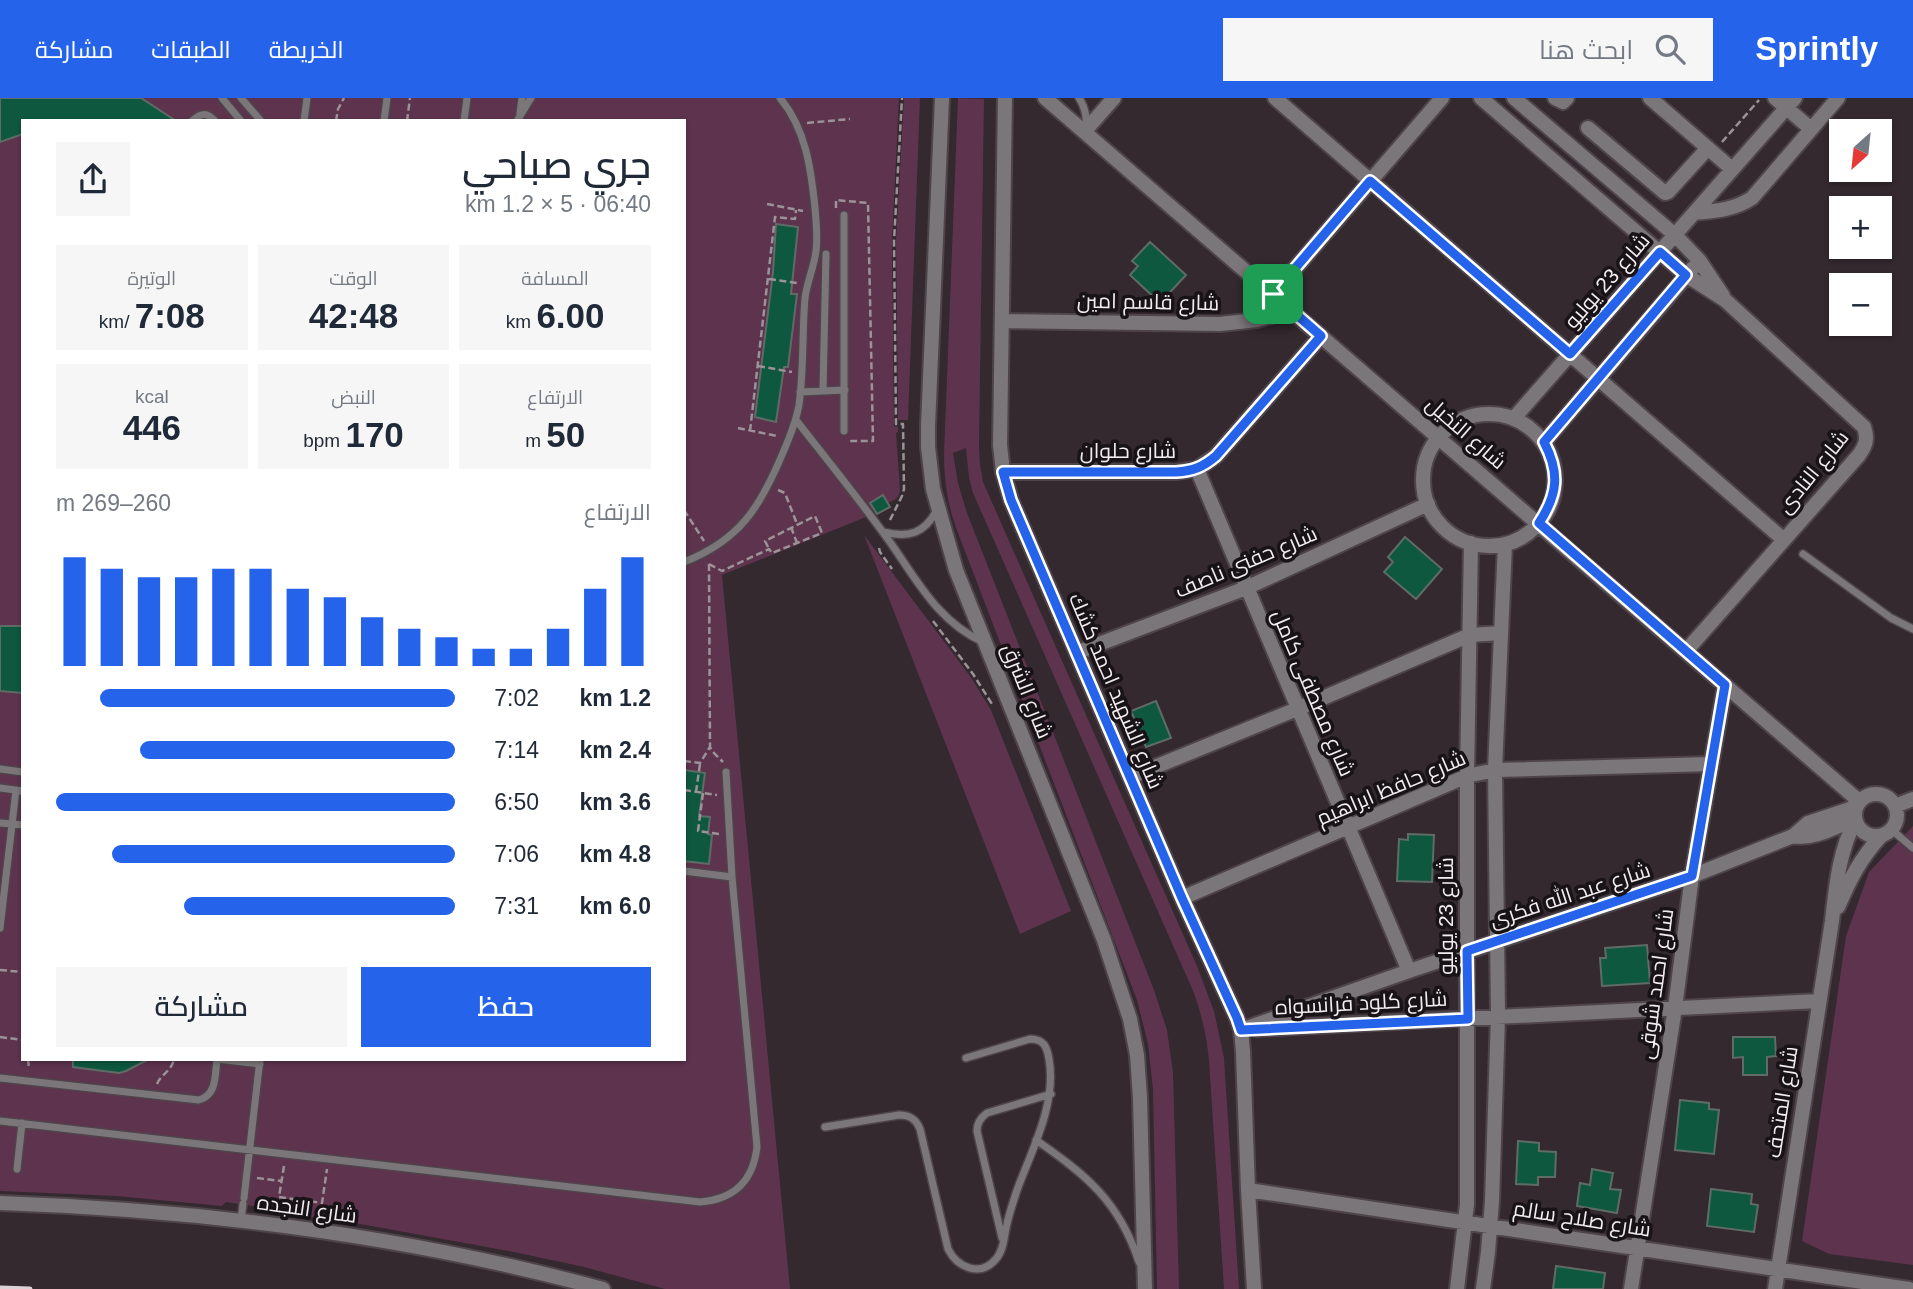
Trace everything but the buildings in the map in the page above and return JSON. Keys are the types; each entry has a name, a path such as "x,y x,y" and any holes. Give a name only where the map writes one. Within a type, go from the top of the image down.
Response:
{"street":[{"name":"شارع الشرق","path":"942,98 928,447 933,489 956,570 1104,940 1130,1019 1137,1055 1140,1098 1145,1284"},
{"name":"شارع الشهيد احمد كشك","path":"1005,98 1000,445 1003,472 1011,500 1241,1030 1254,1289"},
{"name":"شارع النخيل","path":"1045,98 1725,685 1856,811"},
{"path":"1085,131 1114,98"},
{"path":"1275,98 1784,540"},
{"path":"1273,294 1442,98"},
{"name":"شارع النادى","path":"1481,98 1686,275 1725,300 1864,427 1867,437 1865,447 1859,455 1686,651"},
{"name":"شارع النادى","path":"1514,98 1675,235 1699,260 1725,300"},
{"path":"1555,98 1563,102 1567,98"},
{"path":"1650,98 1732,169"},
{"path":"1694,213 1727,210 1752,198 1838,98"},
{"path":"1785,101 1811,129"},
{"name":"شارع 23 يوليو","path":"1514,418 1732,169 1785,101"},
{"path":"1588,128 1665,193 1711,150"},
{"path":"1537,146 1551,129"},
{"path":"1544,442 1699,260"},
{"name":"شارع قاسم امين","path":"1002,321 1220,324 1257,320 1292,310"},
{"name":"شارع حلوان","path":"1003,472 1176,472 1197,469 1216,456 1321,336"},
{"path":"1490,414 1514,418 1544,442 1552,458 1555,484 1549,509 1529,533 1505,544 1471,543 1452,535 1438,521 1428,504 1423,486 1429,452 1438,437 1465,418 1490,414"},
{"name":"شارع مصطفى كامل","path":"1197,469 1409,971"},
{"name":"شارع حفنى ناصف","path":"1077,652 1246,588 1428,504"},
{"name":"شارع 23 يوليو","path":"1457,1289 1466,1222 1467,776 1471,543"},
{"path":"1483,1289 1491,1226 1498,1016 1495,770 1505,544"},
{"path":"1130,777 1470,635 1501,633"},
{"name":"شارع احمد شوقى","path":"1632,1289 1675,1008 1692,876 1725,685"},
{"name":"شارع حافظ ابراهيم","path":"1182,898 1467,776 1495,770 1711,764"},
{"path":"1871,794 1891,800 1895,806 1897,819 1886,833 1872,837 1858,828 1856,811 1871,794"},
{"path":"1895,806 1913,799"},
{"name":"شارع عبد الله فكرى","path":"1241,1030 1692,876 1793,836 1808,823 1850,809 1856,811"},
{"name":"شارع المتحف","path":"1775,1289 1839,868 1856,811"},
{"name":"شارع المتحف","path":"1832,921 1855,869 1886,833"},
{"name":"شارع كلود فرانسواه","path":"1241,1030 1819,1001"},
{"name":"شارع صلاح سالم","path":"1248,1190 1778,1270 1842,1284 1909,1289"},
{"name":"شارع النجده","path":"0,1203 114,1209 323,1231 489,1261 603,1289"}],"lane":[{"path":"222,98 239,119"},
{"path":"241,98 259,119"},
{"path":"304,119 307,98"},
{"path":"384,119 387,98"},
{"path":"464,119 467,98"},
{"path":"519,117 522,98"},
{"path":"519,117 531,98"},
{"path":"686,561 724,540 744,522 760,502 796,420 807,285 816,254 816,233 812,176 806,149 797,123 780,98"},
{"path":"1079,98 1084,106 1085,131"},
{"path":"194,119 205,114 212,119"},
{"path":"844,215 845,430"},
{"path":"816,254 844,254"},
{"path":"823,391 826,254"},
{"path":"800,391 845,390"},
{"path":"796,420 883,533 929,599 945,617 985,643"},
{"path":"883,533 916,533 925,527 938,509"},
{"path":"1803,554 1891,618 1913,629"},
{"path":"0,769 21,772"},
{"path":"0,1121 700,1202 726,1197 740,1187 751,1174 757,1147 732,877 726,772"},
{"path":"0,788 19,790 12,824 0,928"},
{"path":"0,822 21,825"},
{"path":"1886,833 1913,848"},
{"path":"686,871 732,877"},
{"path":"825,1127 899,1115 912,1117 920,1129 948,1249 960,1265 979,1269 988,1266 996,1259 1003,1243 1016,1193 1051,1094 1052,1073 1048,1050 1041,1041 1030,1039 965,1058"},
{"path":"0,1078 199,1101 205,1099 213,1090 217,1061"},
{"path":"241,1221 260,1062"},
{"path":"1003,1243 977,1126 987,1113 1051,1094"},
{"path":"17,1169 22,1123"},
{"path":"1036,1140 1087,1178 1113,1208 1133,1242 1145,1284"}],"path":[{"path":"336,119 344,98"},
{"path":"407,119 410,98"},
{"path":"1711,150 1760,98"},
{"path":"797,123 850,118"},
{"path":"750,431 775,217 795,219 796,210"},
{"path":"768,279 807,285"},
{"path":"758,366 801,373"},
{"path":"768,486 785,493 797,524"},
{"path":"686,513 709,549 710,747 724,764 726,772"},
{"path":"815,516 822,533 772,554 765,541 791,527 815,516"},
{"path":"791,527 797,543"},
{"path":"709,564 722,571 769,549"},
{"path":"696,792 700,763 710,747"},
{"path":"686,761 700,763"},
{"path":"686,790 727,796"},
{"path":"703,793 698,831 729,835"},
{"path":"0,970 21,972"},
{"path":"0,1037 21,1040"},
{"path":"153,1096 158,1080 171,1068 173,1061"},
{"path":"285,1154 279,1197 322,1203 329,1159"},
{"path":"246,1176 281,1181"}],"shaded area":[{"path":"0,98 899,98 892,241 894,426 898,427 899,494 888,503 890,507 877,514 874,509 864,514 866,517 722,575 790,1289 665,1289 514,1252 366,1225 275,1212 272,1207 266,1205 265,1208 226,1202 222,1206 116,1196 0,1191"},
{"path":"904,98 920,98 908,420 898,420 896,241"},
{"path":"958,98 984,99 979,447 983,482 1197,966 1214,1011 1224,1058 1239,1289 1224,1289 1209,1061 1197,1002 973,493 966,448 953,453 967,513 1154,990 1167,1030 1173,1072 1179,1289 1157,1289 1153,1089 1148,1044 1137,1000 949,504 944,454"},
{"path":"864,535 970,676 991,710 1071,911 1020,934"},
{"path":"1913,826 1913,1265 1829,1254 1802,1241 1846,936 1869,872"}],"railway":[{"path":"0,1288 30,1289"}],"route":[{"path":"1370,181 1570,354 1660,252 1686,275 1544,442 1552,458 1554,492 1549,509 1539,523 1725,685 1692,876 1467,951 1468,1019 1241,1030 1006,486 1003,472 1186,472 1206,464 1321,336 1273,294 1370,181"}]}
